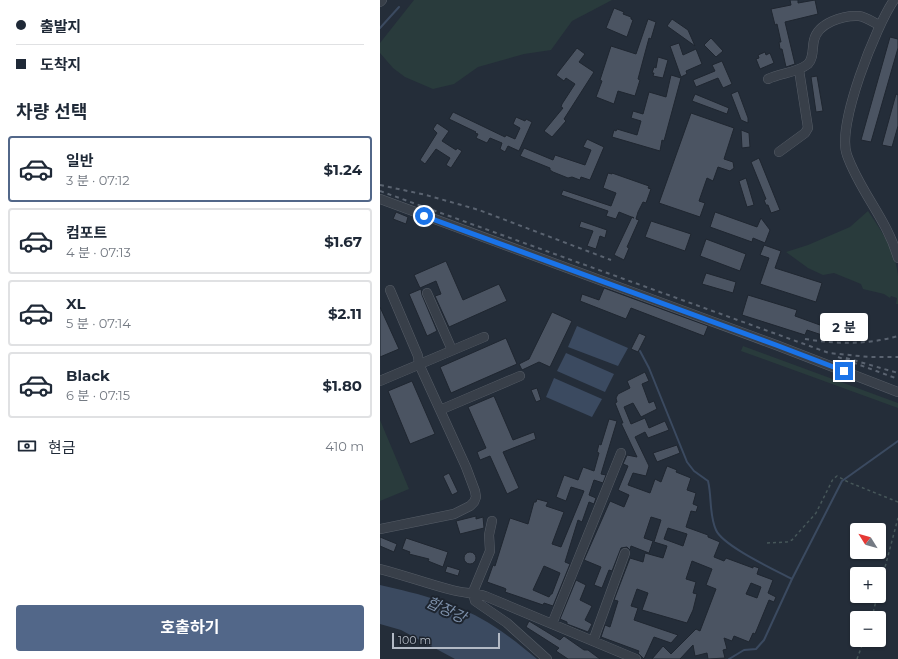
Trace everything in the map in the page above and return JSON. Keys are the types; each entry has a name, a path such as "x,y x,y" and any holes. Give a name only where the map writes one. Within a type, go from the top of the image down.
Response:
{"street":[{"path":"894,0 873,38 858,82 848,119 844,143 846,154 853,170 863,190 887,227 898,258"},
{"path":"768,79 779,74 799,70 809,62 812,57 814,39 818,31 829,21 858,16 879,25"},
{"path":"779,152 805,133 808,128 799,70"},
{"path":"380,200 776,345 898,392"},
{"path":"380,529 454,514 463,510 474,502 476,497 475,491 419,364 418,356 390,290"},
{"path":"427,293 452,350"},
{"path":"380,381 484,336"},
{"path":"440,410 520,376"},
{"path":"552,624 621,452"},
{"path":"492,521 489,535 490,551 473,592 475,601 507,623 547,659"},
{"path":"593,641 625,553"},
{"path":"380,569 408,576 454,591 473,592 636,659"}],"path":[{"path":"767,543 787,542 792,540 816,513 835,476 839,476 845,480 898,502"},
{"path":"885,567 898,518"},
{"path":"857,659 861,647"}],"shaded area":[{"path":"414,0 612,0 572,21 551,50 524,54 478,67 454,84 433,89 405,77 393,68 380,53 380,43"},
{"path":"868,211 883,234 897,267 898,304 896,304 897,298 891,296 890,298 884,294 863,289 861,284 834,273 823,275 808,268 786,252 808,245 850,227"},
{"path":"743,346 898,403 898,408 741,351"},
{"path":"380,420 409,489 380,501"}],"water":[{"path":"577,326 628,348 618,366 568,347"},
{"path":"566,353 614,374 605,392 557,371"},
{"path":"554,378 602,399 592,417 546,397"},
{"name":"합장강","path":"380,585 425,596 468,612 500,631 537,659 455,659 401,630 380,624"}],"building":[{"path":"790,0 798,0 798,3 815,0 818,14 785,22 795,64 786,67 782,49 780,49 779,42 781,42 777,24 775,25 771,9 791,5"},
{"path":"614,8 624,12 623,14 631,17 633,20 627,37 606,28"},
{"path":"648,19 656,22 651,39 649,38 635,96 618,91 614,104 596,97 602,81 600,80 611,46 636,54"},
{"path":"672,19 688,30 695,46 667,26"},
{"path":"890,37 898,39 898,48 871,142 861,140"},
{"path":"711,38 723,51 716,57 704,45"},
{"path":"679,43 683,55 696,49 702,64 686,71 687,74 681,77 670,46"},
{"path":"577,48 585,54 579,62 594,72 564,119 566,121 552,137 544,131 563,108 561,107 562,104 575,84 566,78 564,81 556,75"},
{"path":"765,52 766,55 770,53 774,63 760,69 756,59 759,58 758,55"},
{"path":"658,57 668,60 663,78 653,76 654,73 652,73 654,67 656,68"},
{"path":"722,61 732,84 723,88 718,78 696,87 693,80 715,71 712,65"},
{"path":"671,75 681,78 660,151 612,137 614,130 616,131 617,129 637,135 641,121 631,118 633,111 643,114 649,92 666,97"},
{"path":"817,76 823,111 816,112 811,77"},
{"path":"738,91 748,118 748,123 741,120 731,94"},
{"path":"695,94 729,108 727,114 692,101"},
{"path":"896,94 898,95 898,126 892,147 882,145"},
{"path":"453,112 505,137 506,135 515,139 520,128 513,124 516,117 532,122 519,151 508,146 505,152 500,149 502,143 490,138 487,143 476,138 478,134 475,133 476,132 449,119"},
{"path":"691,113 734,128 724,159 733,162 734,168 730,171 718,167 713,181 707,178 699,201 705,203 700,217 659,203"},
{"path":"437,123 449,131 442,141 456,150 457,148 462,151 451,168 446,165 450,158 436,149 425,164 420,160 437,133 433,129"},
{"path":"741,130 749,133 750,147 742,148"},
{"path":"587,139 604,147 590,180 581,177 580,180 572,177 568,178 553,172 550,168 520,156 524,148 553,160 555,155 585,165 591,150 583,147"},
{"path":"759,158 780,210 771,213 764,200 766,199 751,162"},
{"path":"608,173 612,173 649,186 648,188 651,189 646,203 643,202 638,212 636,219 639,220 627,247 629,248 624,260 614,255 632,217 619,212 616,219 606,216 608,211 561,195 563,190 611,206 616,193 603,188"},
{"path":"746,178 754,205 747,207 739,181"},
{"path":"396,212 408,217 406,224 393,219"},
{"path":"715,212 757,227 761,218 770,230 765,243 753,238 752,242 710,227"},
{"path":"581,221 607,230 605,238 600,236 596,249 587,246 593,231 579,227"},
{"path":"651,221 691,234 685,251 645,237"},
{"path":"706,239 746,254 740,271 700,256"},
{"path":"764,245 781,251 775,268 822,283 816,302 760,284 769,258 760,255"},
{"path":"446,261 463,300 499,284 507,301 449,327 435,296 441,294 436,281 420,288 414,275"},
{"path":"706,273 736,282 733,293 702,284"},
{"path":"604,288 708,326 704,336 631,308 626,319 580,301 582,294 599,300"},
{"path":"421,289 422,295 437,331 427,336 409,294"},
{"path":"748,295 797,310 795,316 831,329 828,337 807,330 805,335 742,315"},
{"path":"380,307 399,349 380,357"},
{"path":"552,312 572,321 550,367 539,362 522,370 519,364 529,359"},
{"path":"639,333 646,336 638,352 631,349"},
{"path":"506,338 517,364 451,393 440,367"},
{"path":"645,372 649,381 642,384 649,403 654,401 657,409 641,417 633,403 624,407 631,424 645,418 649,428 665,421 669,430 648,438 645,432 635,437 649,466 646,476 633,473 628,485 650,493 655,479 661,482 667,466 677,470 676,472 691,478 687,490 696,493 693,504 698,506 696,512 691,511 686,527 708,535 708,537 720,542 714,557 724,561 726,558 753,568 753,566 759,568 757,574 773,580 768,593 776,597 774,602 769,600 755,634 753,633 749,642 734,636 732,641 724,638 727,649 723,650 725,658 708,659 707,653 695,656 693,645 680,659 652,659 663,646 671,654 696,629 700,631 716,589 706,585 712,569 692,561 686,579 696,582 693,593 697,594 693,610 687,623 642,610 648,593 637,589 631,606 638,608 634,620 678,635 671,643 654,637 644,659 638,653 639,651 601,637 605,625 610,627 618,601 614,600 630,558 643,562 645,553 663,558 667,546 654,542 661,520 651,517 644,538 653,541 649,553 631,546 630,550 627,547 621,548 612,571 609,570 602,588 594,585 601,567 584,560 610,501 624,507 629,495 618,490 628,466 623,464 627,455 637,457 621,423 623,423 615,403 617,402 616,398 618,394 630,388 627,381","holes":["668,528 687,534 683,546 664,539","751,583 761,587 757,598 746,594"]},
{"path":"412,381 435,434 410,444 388,391"},
{"path":"537,388 541,400 536,402 531,390"},
{"path":"494,396 513,440 534,432 536,439 503,452 519,488 507,494 490,456 480,460 477,452 486,448 468,407"},
{"path":"609,419 617,421 601,474 606,475 603,483 594,480 589,495 596,498 594,504 589,502 582,522 578,520 565,562 570,564 553,606 544,603 543,605 505,592 506,589 487,582 493,565 495,566 510,518 528,524 534,502 536,502 537,499 548,502 546,506 564,512 552,544 561,547 584,491 571,487 566,501 556,497 564,475 578,480 583,467 594,471 599,453 597,452 599,444 601,445","holes":["544,566 560,573 552,594 549,597 533,590"]},
{"path":"677,445 680,453 657,462 653,453"},
{"path":"449,473 458,492 452,495 443,476"},
{"path":"476,516 476,519 483,517 484,528 460,534 456,521"},
{"path":"380,537 397,544 394,552 380,546"},
{"path":"406,538 448,552 443,567 428,561 429,559 409,554 410,552 402,549"},
{"path":"472,552 475,553 475,563 468,564 465,563 464,556 465,553"},
{"path":"447,566 460,570 458,576 445,572"},
{"path":"576,580 586,585 580,600 592,606 585,620 592,624 588,632 567,624 567,622 560,619"},
{"path":"529,621 560,640 564,636 600,659 568,659 556,651 559,648 526,627"}],"waterway":[{"path":"380,28 399,7"},
{"path":"640,351 649,368 687,462 694,471 708,481 711,512 716,530 728,543 762,564 792,579"},
{"path":"729,659 744,650 756,649 764,640 792,579 842,481 898,441"}],"railway":[{"path":"380,185 426,195 479,210 611,260"},
{"path":"380,191 829,353 869,357 898,357"},
{"path":"805,339 852,343 874,341 898,336"},
{"path":"838,357 898,379"},
{"path":"846,358 898,373"}],"route":[{"path":"424,216 844,371"}]}
